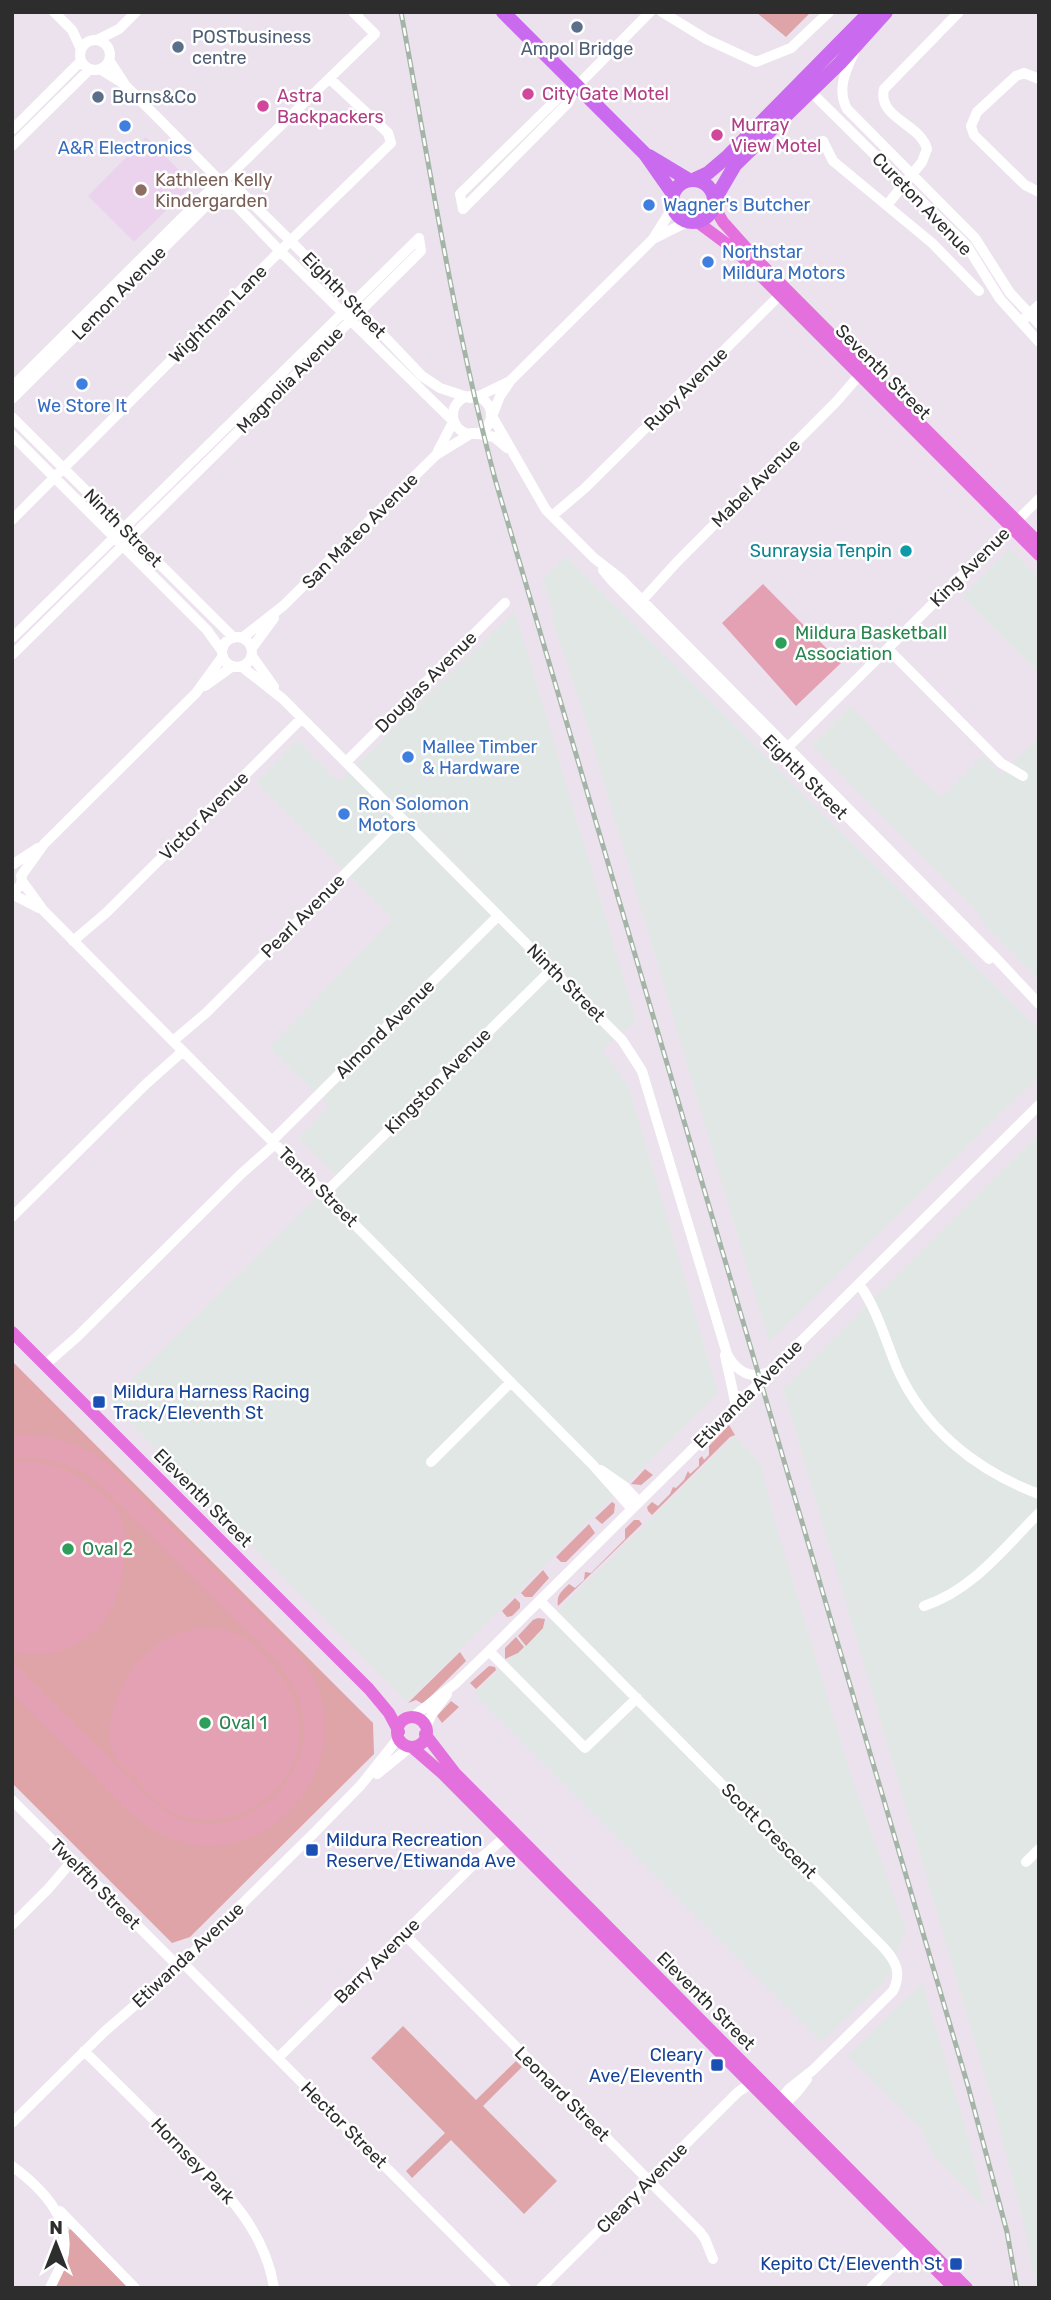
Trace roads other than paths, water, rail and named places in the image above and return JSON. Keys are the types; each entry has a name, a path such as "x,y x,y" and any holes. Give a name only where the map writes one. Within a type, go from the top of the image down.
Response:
{"highway":[{"path":"503,12 645,154 673,201 676,214 692,221 706,217 735,165 811,92 886,12"},
{"path":"673,201 677,187 708,173 728,156 870,12"},
{"path":"645,154 708,186 713,203"}],"main road":[{"name":"Seventh Street","path":"713,203 736,237 782,292"},
{"name":"Seventh Street","path":"692,221 735,250 782,292 1014,524 1039,555"},
{"name":"Seventh Street","path":"1014,524 1039,543"},
{"name":"Eleventh Street","path":"12,1332 369,1689 389,1713 399,1734"},
{"name":"Eleventh Street","path":"369,1689 412,1717"},
{"path":"412,1717 421,1721 425,1732 424,1742 411,1748 403,1744 399,1734 400,1724 412,1717"},
{"name":"Eleventh Street","path":"425,1732 455,1773 506,1833"},
{"name":"Eleventh Street","path":"411,1748 506,1833 749,2080 779,2104 915,2243 954,2288"},
{"name":"Eleventh Street","path":"915,2243 967,2288"}],"street":[{"path":"14,137 62,88 81,61 81,49 72,30 54,12"},
{"path":"81,49 93,40 119,29 136,12"},
{"name":"Lemon Avenue","path":"12,387 206,194 222,183 375,34 353,12"},
{"path":"577,86 568,103 463,209 460,194 560,96 577,86 650,12"},
{"path":"662,12 706,39 756,62 791,48 829,12"},
{"path":"887,205 924,158 926,146 921,137 886,105 884,89 959,12"},
{"path":"62,88 95,69 109,55 119,29"},
{"path":"72,30 105,44 109,55"},
{"name":"Cureton Avenue","path":"859,43 843,80 844,103 856,119 975,238 1010,293 1039,324"},
{"name":"Eighth Street","path":"109,55 124,84 222,183 232,201 280,251 351,320 407,369 440,388 473,398"},
{"path":"81,61 95,69"},
{"path":"811,92 811,81 816,68"},
{"name":"Eighth Street","path":"95,69 124,84"},
{"path":"1039,79 1024,73 1016,76 977,112 971,126 974,135 1022,183 1039,192"},
{"name":"Wightman Lane","path":"12,520 391,143 388,133 330,79"},
{"name":"Cureton Avenue","path":"811,92 967,246 1000,299 1038,340"},
{"name":"Cureton Avenue","path":"823,141 833,160 932,243 979,290"},
{"path":"502,153 510,161"},
{"name":"Lemon Avenue","path":"12,399 212,200 222,183"},
{"name":"Eighth Street","path":"222,183 241,192 352,302 452,421"},
{"path":"511,380 456,405 452,411 452,421 462,432 473,433 488,426 502,393 511,380 653,239 673,201"},
{"path":"653,239 692,221"},
{"path":"419,238 422,250 410,261 402,253 419,238"},
{"name":"Magnolia Avenue","path":"13,653 161,508 194,459 402,253"},
{"name":"Magnolia Avenue","path":"12,638 153,500 202,467 410,261"},
{"path":"381,274 389,282"},
{"name":"Ruby Avenue","path":"554,518 782,292"},
{"path":"1021,324 1027,313 1039,305"},
{"path":"312,342 321,350"},
{"path":"293,361 301,369"},
{"name":"Mabel Avenue","path":"637,601 865,374"},
{"path":"273,381 281,389"},
{"path":"473,398 488,404 492,415"},
{"path":"254,400 262,408"},
{"name":"Eighth Street","path":"492,415 541,502 594,558 612,582 637,601 1039,1004"},
{"name":"Ninth Street","path":"12,417 238,638"},
{"path":"233,420 242,429"},
{"name":"San Mateo Avenue","path":"436,455 452,421"},
{"name":"Eighth Street","path":"473,433 494,437 513,453"},
{"name":"San Mateo Avenue","path":"238,638 283,606 436,455 473,433"},
{"name":"Ninth Street","path":"12,435 207,630 223,654"},
{"path":"214,440 222,448"},
{"path":"194,459 202,467"},
{"name":"King Avenue","path":"784,750 1039,499"},
{"path":"153,500 161,508"},
{"path":"85,567 94,575"},
{"path":"65,586 74,595"},
{"name":"Douglas Avenue","path":"346,762 505,603"},
{"path":"46,605 54,614"},
{"name":"San Mateo Avenue","path":"252,652 283,606"},
{"path":"25,625 34,634"},
{"path":"12,866 44,844 196,693 223,654 226,642 238,638 252,652 246,664 237,666 196,693"},
{"path":"888,649 1001,763 1023,776"},
{"name":"Ninth Street","path":"252,652 283,699"},
{"path":"223,654 237,666"},
{"name":"Ninth Street","path":"237,666 283,699 622,1040 642,1071 730,1360 743,1372 757,1376 771,1371"},
{"name":"Victor Avenue","path":"76,943 302,718"},
{"name":"Pearl Avenue","path":"12,1217 146,1084 205,1013 401,818"},
{"path":"12,893 18,889 44,844"},
{"name":"Tenth Street","path":"12,866 43,910 635,1505"},
{"name":"Tenth Street","path":"12,893 43,910"},
{"name":"Almond Avenue","path":"47,1367 498,916"},
{"name":"Kingston Avenue","path":"324,1194 552,969"},
{"name":"Etiwanda Avenue","path":"412,1717 456,1683 489,1651 1039,1105"},
{"path":"859,1284 872,1304 900,1374 928,1417 969,1458 1015,1486 1039,1494"},
{"name":"Ninth Street","path":"723,1343 736,1406"},
{"path":"431,1462 511,1382"},
{"path":"925,1606 947,1597 970,1582 1039,1513"},
{"name":"Scott Crescent","path":"540,1601 883,1947 896,1965 898,1978 893,1991 779,2104"},
{"path":"489,1651 585,1748 637,1698"},
{"name":"Etiwanda Avenue","path":"425,1732 432,1714 456,1683"},
{"name":"Etiwanda Avenue","path":"361,1786 399,1734"},
{"name":"Etiwanda Avenue","path":"12,2123 84,2051 181,1965 361,1786 411,1748"},
{"name":"Twelfth Street","path":"12,1800 181,1965"},
{"name":"Barry Avenue","path":"278,2058 506,1833"},
{"path":"1026,1862 1039,1849"},
{"path":"12,1925 75,1863"},
{"name":"Leonard Street","path":"404,1934 700,2232 713,2259"},
{"name":"Hector Street","path":"181,1965 278,2058 506,2288"},
{"name":"Hornsey Park","path":"84,2051 238,2206 260,2240 274,2288"},
{"name":"Cleary Avenue","path":"541,2288 749,2080"},
{"path":"12,2163 135,2288"},
{"path":"50,2288 61,2266 64,2245 63,2224 52,2203"},
{"path":"871,2288 915,2243"}],"railway":[{"path":"401,12 455,305 495,479 968,2086 1007,2232 1017,2288"}],"place":[{"name":"Ampol Bridge","path":"577,27"},
{"name":"POSTbusiness centre","path":"178,47"},
{"name":"City Gate Motel","path":"528,94"},
{"name":"Burns&Co","path":"98,97"},
{"name":"Astra Backpackers","path":"263,106"},
{"name":"A&R Electronics","path":"125,126"},
{"name":"Murray View Motel","path":"717,135"},
{"name":"Kathleen Kelly Kindergarden","path":"141,190"},
{"name":"Wagner's Butcher","path":"649,205"},
{"name":"Northstar Mildura Motors","path":"708,262"},
{"name":"We Store It","path":"82,384"},
{"name":"Sunraysia Tenpin","path":"906,551"},
{"name":"Mildura Basketball Association","path":"781,643"},
{"name":"Mallee Timber & Hardware","path":"408,757"},
{"name":"Ron Solomon Motors","path":"344,814"},
{"name":"Mildura Harness Racing Track/Eleventh St","path":"99,1402"},
{"name":"Oval 2","path":"68,1549"},
{"name":"Oval 1","path":"205,1723"},
{"name":"Mildura Recreation Reserve/Etiwanda Ave","path":"312,1850"},
{"name":"Cleary Ave/Eleventh","path":"717,2065"},
{"name":"Kepito Ct/Eleventh St","path":"956,2264"}]}
